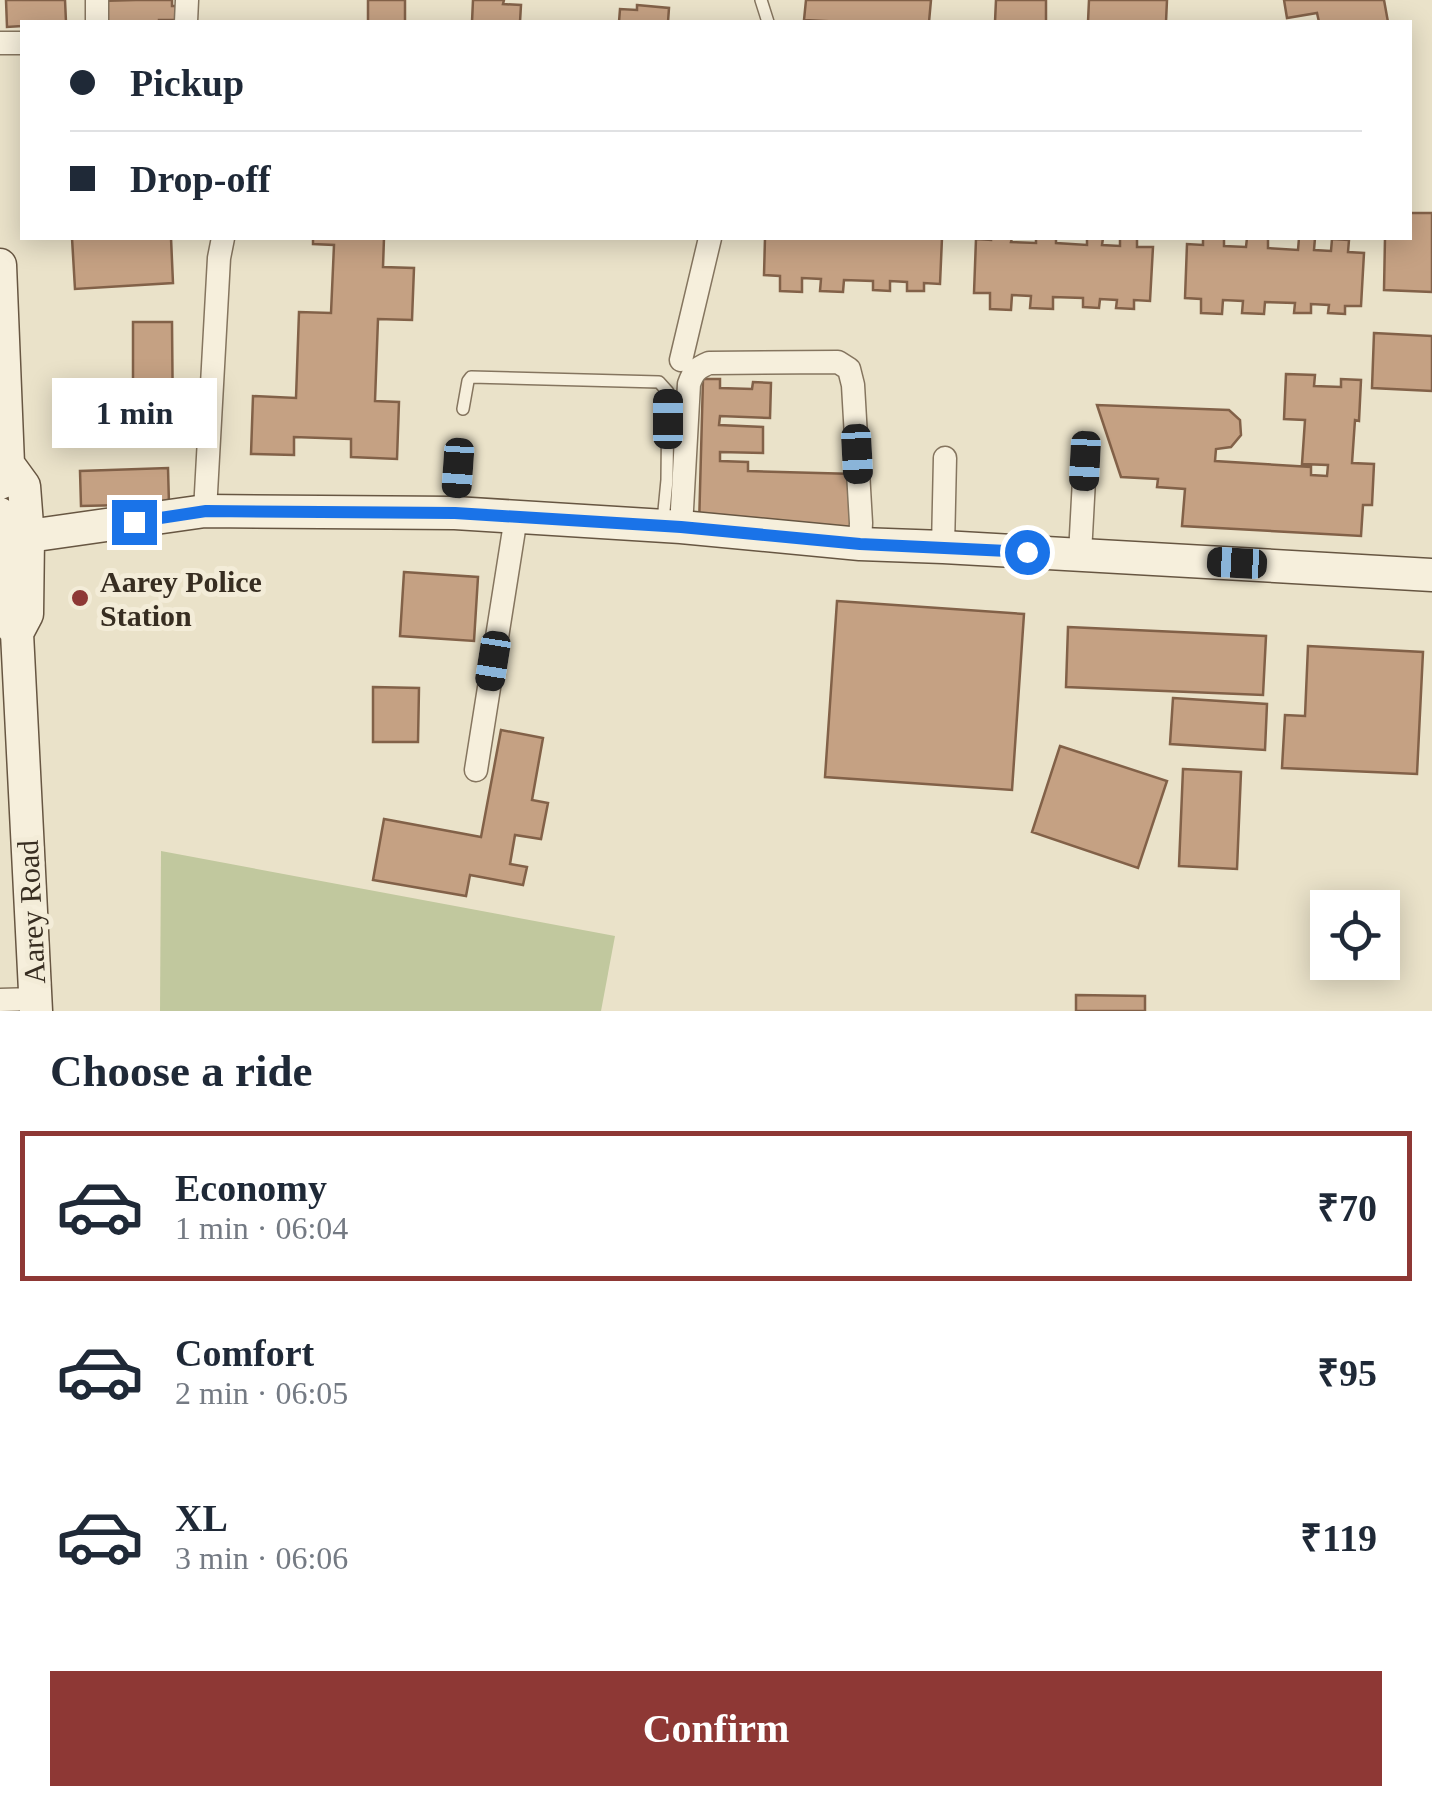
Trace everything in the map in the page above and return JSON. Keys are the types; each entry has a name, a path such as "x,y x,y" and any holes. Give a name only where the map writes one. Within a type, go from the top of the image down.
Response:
{"street":[{"path":"206,511 223,240"},
{"path":"681,360 710,240"},
{"name":"Aarey Road","path":"0,265 4,474 24,486 14,539"},
{"path":"672,526 689,384 698,367 709,363 838,362 849,369 853,385 860,544"},
{"path":"943,547 945,458"},
{"path":"1080,554 1085,461"},
{"path":"14,539 206,511 455,513 672,526 860,544 1432,574"},
{"name":"Aarey Road","path":"0,514 14,539 27,614 17,633 36,1005"},
{"path":"476,770 516,517"},
{"path":"0,1000 36,1005"}],"lane":[{"path":"463,409 468,381 472,378 660,382 668,392 666,480 672,526"},
{"path":"455,513 459,454"}],"green space":[{"path":"161,851 615,936 601,1011 160,1011"}],"building":[{"path":"6,0 65,0 66,20 20,20 20,26 7,27"},
{"path":"172,0 172,6 182,6 182,20 99,20 99,1"},
{"path":"368,0 405,0 405,20 368,20"},
{"path":"473,0 504,0 503,4 521,5 520,20 472,20"},
{"path":"806,0 931,0 929,20 804,20"},
{"path":"996,0 1046,0 1046,20 995,20"},
{"path":"1089,0 1167,0 1166,20 1088,20"},
{"path":"1284,0 1384,0 1388,20 1319,20 1317,13 1287,18"},
{"path":"637,5 669,8 668,20 619,20 620,9 637,10"},
{"path":"1412,213 1432,213 1432,292 1384,290 1385,240 1412,240"},
{"path":"72,240 171,240 173,283 75,289"},
{"path":"313,240 384,240 383,267 414,268 412,320 378,319 375,401 399,402 397,459 351,457 351,439 294,437 294,455 251,454 253,396 296,398 299,312 331,313 334,245 313,244"},
{"path":"765,240 942,240 940,284 924,283 924,291 907,291 907,282 890,281 890,291 873,290 873,281 844,280 843,292 820,291 821,279 802,278 802,292 780,291 780,276 764,275"},
{"path":"976,240 1056,240 1087,245 1087,240 1103,240 1102,245 1120,246 1120,240 1137,240 1137,247 1153,247 1150,301 1134,300 1134,309 1116,308 1117,300 1100,299 1099,308 1083,307 1083,298 1053,297 1053,309 1030,308 1031,296 1012,295 1011,310 990,309 990,293 974,293"},
{"path":"1203,240 1224,240 1224,246 1246,247 1247,240 1268,240 1268,248 1298,250 1299,240 1315,240 1314,250 1331,251 1332,240 1349,240 1348,252 1364,253 1361,306 1345,306 1345,314 1328,313 1329,305 1311,304 1311,313 1294,313 1295,303 1265,302 1264,314 1242,313 1243,301 1223,300 1222,314 1201,313 1201,299 1185,298 1187,244 1203,245"},
{"path":"133,322 172,322 173,431 133,431"},
{"path":"1374,333 1432,336 1432,391 1372,388"},
{"path":"1286,374 1315,375 1314,386 1341,387 1341,379 1361,380 1352,463 1374,464 1372,505 1363,505 1361,536 1182,526 1185,489 1157,487 1158,479 1121,477 1097,405 1229,410 1240,420 1241,435 1231,447 1216,449 1215,461 1311,467 1311,475 1327,476 1328,465 1302,464 1305,420 1284,419"},
{"path":"703,379 720,379 720,388 752,389 753,382 771,383 770,418 720,416 719,425 763,427 763,453 720,452 720,461 748,462 748,471 855,474 853,531 699,527"},
{"path":"168,468 169,504 81,506 80,471"},
{"path":"404,572 478,577 474,641 400,636"},
{"path":"837,601 1024,614 1012,790 825,777"},
{"path":"1068,627 1266,636 1263,695 1066,687"},
{"path":"1308,646 1423,652 1417,774 1282,768 1285,715 1305,716"},
{"path":"373,687 419,688 418,742 373,742"},
{"path":"1173,698 1267,704 1265,750 1170,744"},
{"path":"501,730 543,738 532,800 548,803 541,839 515,835 510,864 527,867 523,885 470,875 466,896 373,880 384,819 481,837"},
{"path":"1060,746 1167,781 1138,868 1032,832"},
{"path":"1183,769 1241,772 1237,869 1179,866"},
{"path":"1076,995 1145,996 1145,1011 1076,1011"}],"place":[{"name":"Aarey Police Station","path":"80,598"}],"route":[{"path":"134,522 206,511 455,513 681,527 860,544 1027,552"}]}
